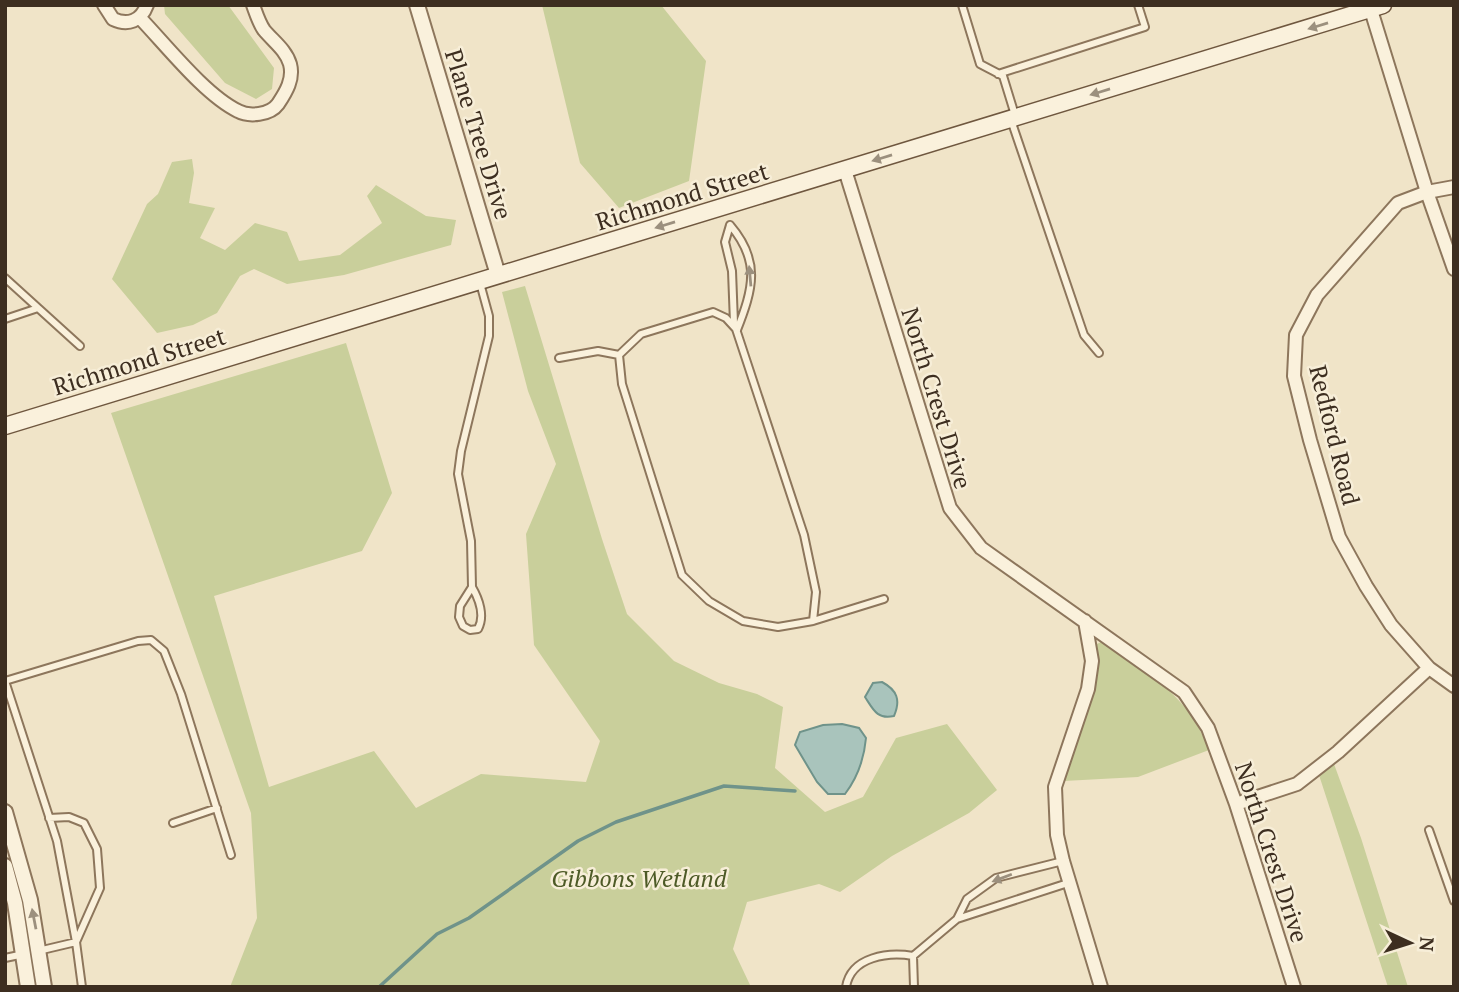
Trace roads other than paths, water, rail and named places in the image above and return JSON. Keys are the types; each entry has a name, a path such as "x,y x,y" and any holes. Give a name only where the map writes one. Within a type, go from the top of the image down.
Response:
{"main road":[{"name":"Richmond Street","path":"5,426 1392,5"}],"street":[{"path":"104,5 108,15 127,23 140,18 147,5"},
{"path":"140,18 223,101 240,113 257,114 275,108 289,86 291,65 263,28 253,5"},
{"name":"Plane Tree Drive","path":"417,5 498,275"},
{"path":"1377,8 1427,192 1454,269"},
{"name":"North Crest Drive","path":"845,170 950,508 981,548 1184,692 1208,728 1236,804 1294,987"},
{"name":"Redford Road","path":"1454,187 1427,192 1398,203 1317,295 1296,335 1294,376 1339,537 1391,625 1429,668 1454,686"},
{"path":"1085,621 1092,661 1088,689 1055,787 1057,835 1068,883 1101,987"},
{"path":"1236,804 1297,784 1338,752 1429,668"},
{"path":"5,812 30,900 44,987"},
{"path":"5,866 24,954 28,987"}],"lane":[{"path":"962,5 980,64 1003,76 1084,335 1099,353"},
{"path":"998,74 1144,27 1138,5"},
{"path":"737,330 750,295 753,274 741,238 730,225 725,243 732,271 734,323 804,535 816,592 813,621"},
{"path":"5,278 80,346"},
{"path":"472,587 460,606 459,617 463,626 470,630 478,629 482,621 478,597 472,587 471,541 458,474 461,451 489,336 489,316 479,281"},
{"path":"5,319 38,308"},
{"path":"737,330 726,318 713,312 641,334 620,355 622,384 682,575 709,601 744,621 778,627 813,621 884,599"},
{"path":"559,358 598,351 620,355"},
{"path":"82,987 57,841 5,681 138,641 151,640 164,651 181,694 232,855"},
{"path":"173,823 217,808"},
{"path":"49,818 69,817 84,823 97,849 100,888 76,942"},
{"path":"1429,830 1450,878 1454,901"},
{"path":"914,987 914,956 957,919 967,899 996,878 1063,861"},
{"path":"957,919 1068,883"},
{"path":"5,958 76,942"},
{"path":"846,987 847,980 860,965 874,958 895,953 914,956"}],"water":[{"path":"882,682 891,688 896,696 894,716 879,715 865,697 873,683"},
{"path":"842,724 859,728 866,738 864,754 857,775 845,794 828,794 817,782 795,745 800,732 823,725"}],"waterway":[{"path":"379,987 437,934 469,918 578,841 616,822 724,786 795,791"}],"park label":[{"name":"Gibbons Wetland","path":"639,878"}]}
